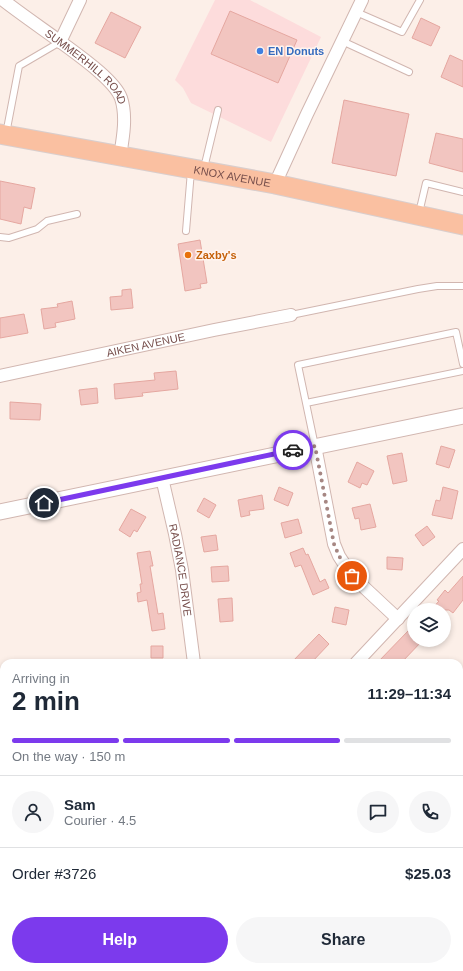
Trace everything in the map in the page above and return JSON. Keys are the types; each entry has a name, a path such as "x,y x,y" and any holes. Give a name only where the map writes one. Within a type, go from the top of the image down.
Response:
{"main road":[{"name":"KNOX AVENUE","path":"3,134 275,184 462,223"}],"street":[{"name":"SUMMERHILL ROAD","path":"3,0 96,69 115,88 120,96 123,108 123,133 120,156"},
{"path":"60,42 80,0"},
{"path":"275,184 362,0"},
{"name":"AIKEN AVENUE","path":"0,376 291,315"},
{"path":"0,512 463,416"},
{"path":"315,446 334,544 339,556 352,576 398,619"},
{"name":"RADIANCE DRIVE","path":"162,478 182,570 193,659"},
{"path":"360,659 463,548"}],"lane":[{"path":"356,12 402,32 420,0"},
{"path":"342,41 409,72"},
{"path":"3,134 19,66 60,42"},
{"path":"186,231 197,169 218,110"},
{"path":"418,215 426,183 463,192"},
{"path":"0,237 9,238 37,229 47,221 77,214"},
{"path":"291,315 418,289 437,286 463,286"},
{"path":"315,446 298,365 463,330"},
{"path":"456,332 463,364"},
{"path":"306,403 463,370"}],"shaded area":[{"path":"215,0 250,0 321,37 271,142 191,103 183,88 175,80"}],"building":[{"path":"230,11 297,40 278,83 211,54"},
{"path":"111,12 141,27 125,58 95,43"},
{"path":"421,18 440,27 431,46 412,38"},
{"path":"450,55 463,61 463,87 441,77"},
{"path":"344,100 409,114 396,176 332,163"},
{"path":"436,133 463,139 463,172 429,163"},
{"path":"0,181 35,188 31,209 24,207 21,224 0,219"},
{"path":"200,240 207,283 200,284 201,288 185,291 178,244"},
{"path":"131,289 133,308 111,310 110,297 122,296 122,290"},
{"path":"72,301 75,319 55,323 56,327 44,329 41,309 58,307 57,304"},
{"path":"24,314 28,333 0,338 0,318"},
{"path":"176,371 178,389 142,393 143,396 115,399 114,384 155,380 154,373"},
{"path":"97,388 98,403 81,405 79,390"},
{"path":"10,402 41,404 40,420 10,419"},
{"path":"441,446 455,450 449,468 436,464"},
{"path":"402,453 407,481 393,484 387,456"},
{"path":"357,462 374,471 367,485 362,483 360,488 348,482"},
{"path":"279,487 293,493 288,506 274,500"},
{"path":"443,487 458,491 452,519 432,515 436,500 440,501"},
{"path":"262,495 264,509 249,511 250,515 241,517 238,500"},
{"path":"204,498 216,505 209,518 197,511"},
{"path":"370,504 376,527 361,530 359,518 355,519 352,508"},
{"path":"131,509 146,517 137,532 134,530 130,537 119,530"},
{"path":"298,519 302,533 285,538 281,523"},
{"path":"427,526 435,537 423,546 415,535"},
{"path":"216,535 218,550 204,552 201,537"},
{"path":"303,548 306,555 308,554 320,582 325,579 329,588 313,595 301,565 295,567 290,553"},
{"path":"150,551 153,566 150,566 158,614 163,613 165,629 152,631 147,600 138,602 137,593 141,592 140,584 142,584 137,553"},
{"path":"387,557 403,558 402,570 387,569"},
{"path":"228,566 229,581 212,582 211,567"},
{"path":"463,576 463,600 453,613 451,612 451,603 437,603 439,601 437,600 445,590 448,593"},
{"path":"232,598 233,621 220,622 218,599"},
{"path":"335,607 349,610 346,625 332,622"},
{"path":"407,632 407,647 416,647 405,659 381,659"},
{"path":"319,634 329,644 315,659 295,659"},
{"path":"151,646 163,646 163,658 151,658"}],"way so far":[{"path":"293,450 315,446 334,544 339,556 352,576"}],"place":[{"name":"EN Donuts","path":"260,51"},
{"name":"Zaxby's","path":"188,255"}],"route":[{"path":"44,503 293,450"}]}
